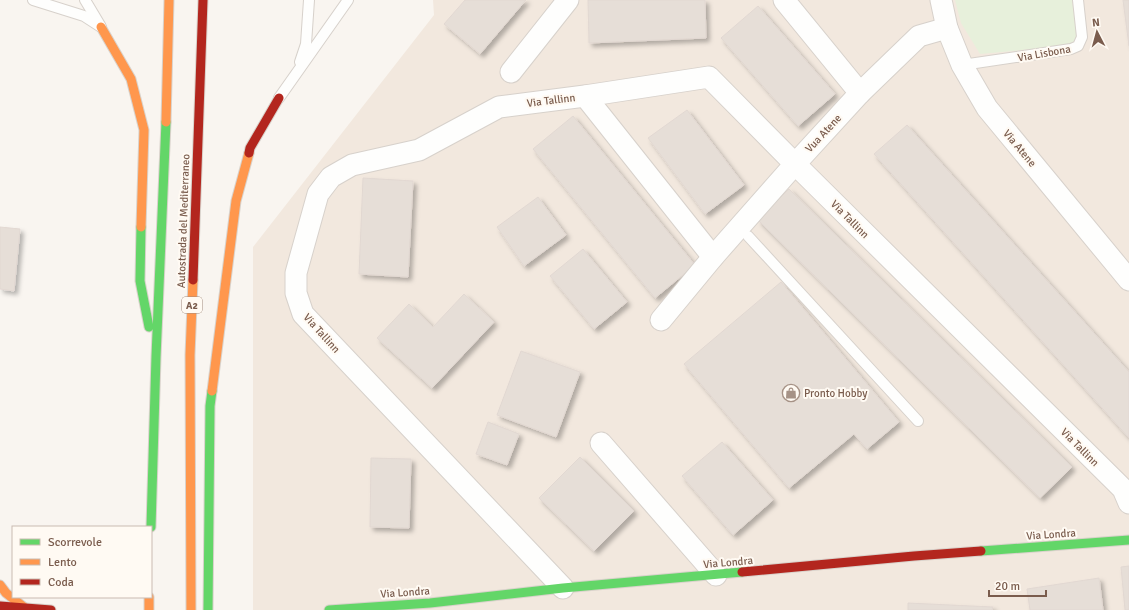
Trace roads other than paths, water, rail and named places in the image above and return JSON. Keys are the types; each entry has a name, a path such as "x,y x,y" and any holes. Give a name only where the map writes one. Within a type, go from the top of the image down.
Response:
{"main road":[{"name":"Autostrada del Mediterraneo","path":"151,526 156,357 165,164 169,0"},
{"name":"Autostrada del Mediterraneo","path":"191,610 190,355 203,0"},
{"path":"101,27 131,79 144,130 140,282 156,357"},
{"path":"208,610 210,406 236,201 250,148 279,98"},
{"name":"Via Londra","path":"329,610 430,603 563,588 914,556 1129,540"},
{"path":"0,585 6,593 25,609"},
{"path":"149,610 150,598"},
{"path":"0,606 51,610"}],"street":[{"path":"511,72 568,0"},
{"path":"784,0 860,93"},
{"name":"Via Atene","path":"941,0 947,28 962,65 987,108 1129,280"},
{"name":"Vua Atene","path":"661,320 713,257 860,93 919,36 947,28"},
{"name":"Via Tallinn","path":"563,588 304,314 296,293 296,273 318,194 331,177 352,165 419,150 499,107 585,96 709,77 1123,489 1129,503"},
{"path":"585,96 713,257"},
{"path":"601,443 716,575"}],"lane":[{"path":"33,0 84,16 101,27"},
{"path":"86,0 101,27"},
{"path":"279,98 298,68 306,44 308,0"},
{"path":"279,98 348,0"},
{"name":"Via Lisbona","path":"962,65 1071,49 1078,46 1082,37 1078,0"},
{"path":"748,236 918,421"},
{"path":"420,610 430,603"}],"place":[{"name":"Pronto Hobby","path":"791,393"}]}
